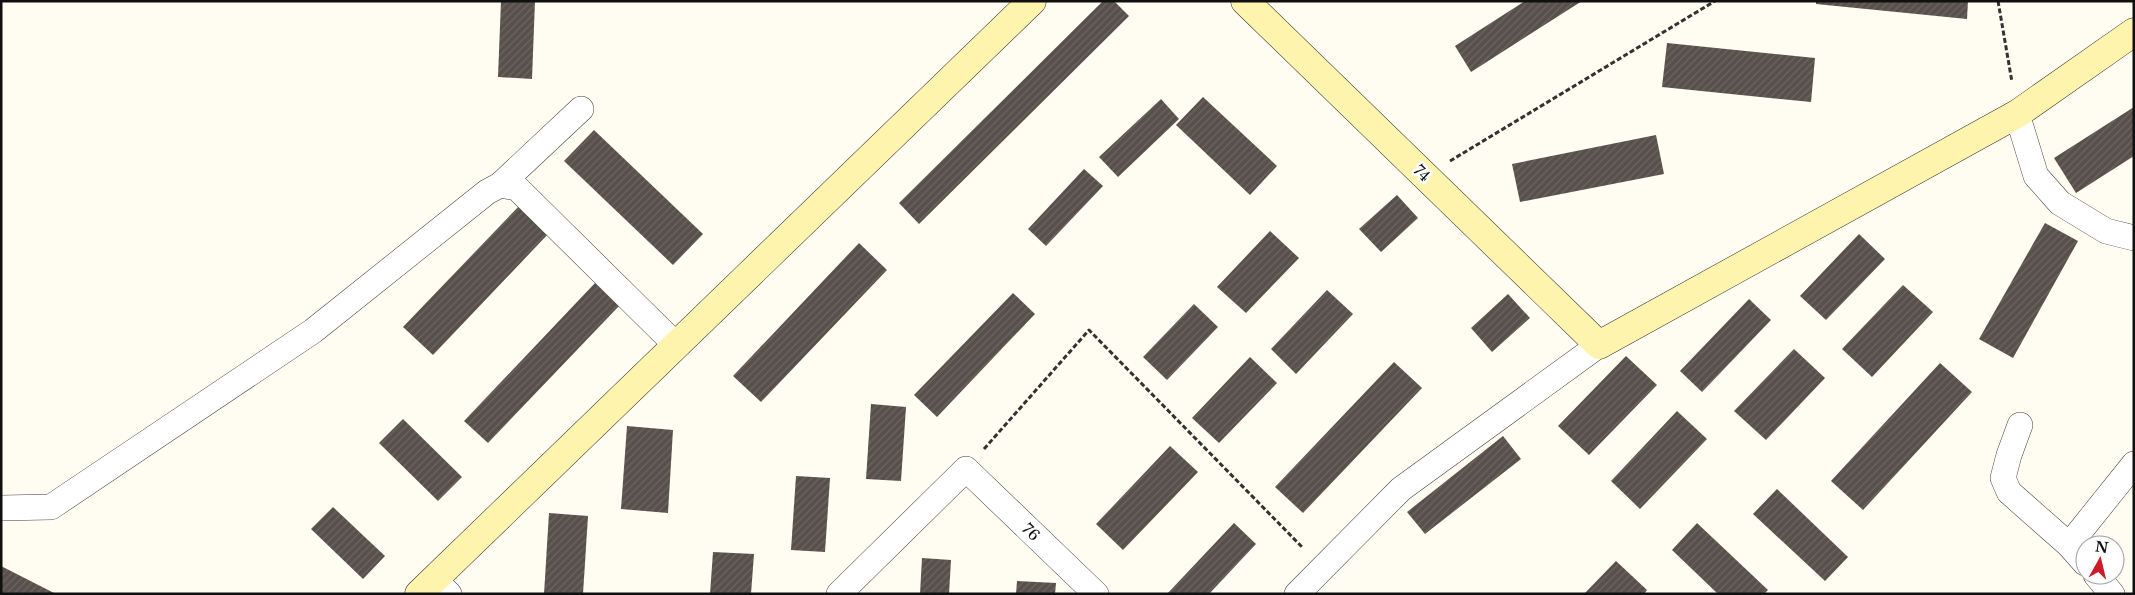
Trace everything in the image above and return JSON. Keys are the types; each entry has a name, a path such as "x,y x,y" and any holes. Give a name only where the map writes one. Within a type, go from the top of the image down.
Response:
{"street":[{"path":"434,589 676,345 1032,1"},
{"name":"74","path":"1245,1 1599,345"},
{"path":"1297,594 1401,489 1599,345 2017,114 2134,32"},
{"path":"1,508 27,510 51,507 313,331 487,192 500,185 581,109"},
{"path":"2017,114 2036,176 2060,203 2106,231 2134,238"},
{"path":"500,185 517,188 676,345"},
{"path":"2020,425 2003,478 2009,492 2075,552"},
{"path":"2089,535 2134,464"},
{"path":"839,594 966,470"},
{"name":"76","path":"966,470 1096,594"}],"path":[{"path":"1425,176 1715,1"},
{"path":"1998,1 2017,114"},
{"path":"966,470 1089,330 1323,568"}],"building":[{"path":"501,1 535,1 532,79 498,77"},
{"path":"1103,1 1114,1 1129,16 919,224 899,203"},
{"path":"1525,1 1582,1 1471,72 1455,46"},
{"path":"1816,1 1968,1 1967,19 1816,4"},
{"path":"1667,43 1815,58 1811,102 1662,87"},
{"path":"1203,97 1277,166 1250,195 1176,125"},
{"path":"1161,99 1179,119 1118,177 1099,157"},
{"path":"2134,107 2134,156 2076,193 2054,158"},
{"path":"594,130 703,234 673,265 564,161"},
{"path":"1656,135 1664,174 1520,202 1512,164"},
{"path":"1084,169 1103,186 1046,246 1028,229"},
{"path":"1397,195 1418,218 1381,252 1359,229"},
{"path":"521,204 550,232 433,355 403,327"},
{"path":"2045,223 2078,241 2013,358 1979,339"},
{"path":"1270,231 1299,258 1246,313 1217,287"},
{"path":"1859,234 1885,259 1826,320 1800,296"},
{"path":"859,243 887,270 761,402 733,376"},
{"path":"595,283 619,306 488,443 464,421"},
{"path":"1903,285 1933,312 1872,377 1842,349"},
{"path":"1327,290 1353,314 1296,374 1271,349"},
{"path":"1013,293 1035,314 937,417 914,395"},
{"path":"1508,294 1530,318 1492,352 1471,328"},
{"path":"1749,299 1771,320 1702,392 1680,371"},
{"path":"1194,304 1218,327 1167,380 1143,357"},
{"path":"1794,349 1825,378 1766,440 1734,411"},
{"path":"1626,356 1657,385 1589,455 1558,426"},
{"path":"1250,357 1277,383 1219,443 1192,418"},
{"path":"1394,362 1422,388 1303,513 1275,487"},
{"path":"1940,363 1972,392 1863,510 1831,481"},
{"path":"871,404 906,407 901,481 866,479"},
{"path":"1677,411 1707,439 1640,509 1611,481"},
{"path":"403,419 462,477 438,501 379,443"},
{"path":"627,426 673,430 668,513 621,509"},
{"path":"1503,436 1521,459 1425,534 1407,512"},
{"path":"1170,446 1198,472 1123,550 1096,524"},
{"path":"796,476 830,478 825,552 791,550"},
{"path":"1777,489 1848,557 1825,581 1753,514"},
{"path":"333,507 385,556 363,579 311,529"},
{"path":"549,513 588,516 583,594 544,594"},
{"path":"1234,523 1256,544 1209,594 1167,594"},
{"path":"1697,523 1768,590 1764,594 1718,594 1672,550"},
{"path":"713,552 754,554 751,594 710,594"},
{"path":"922,558 951,560 949,594 920,594"},
{"path":"1616,561 1647,590 1644,594 1584,594"},
{"path":"1,566 56,594 1,594"},
{"path":"1017,581 1056,583 1055,594 1016,594"}]}
